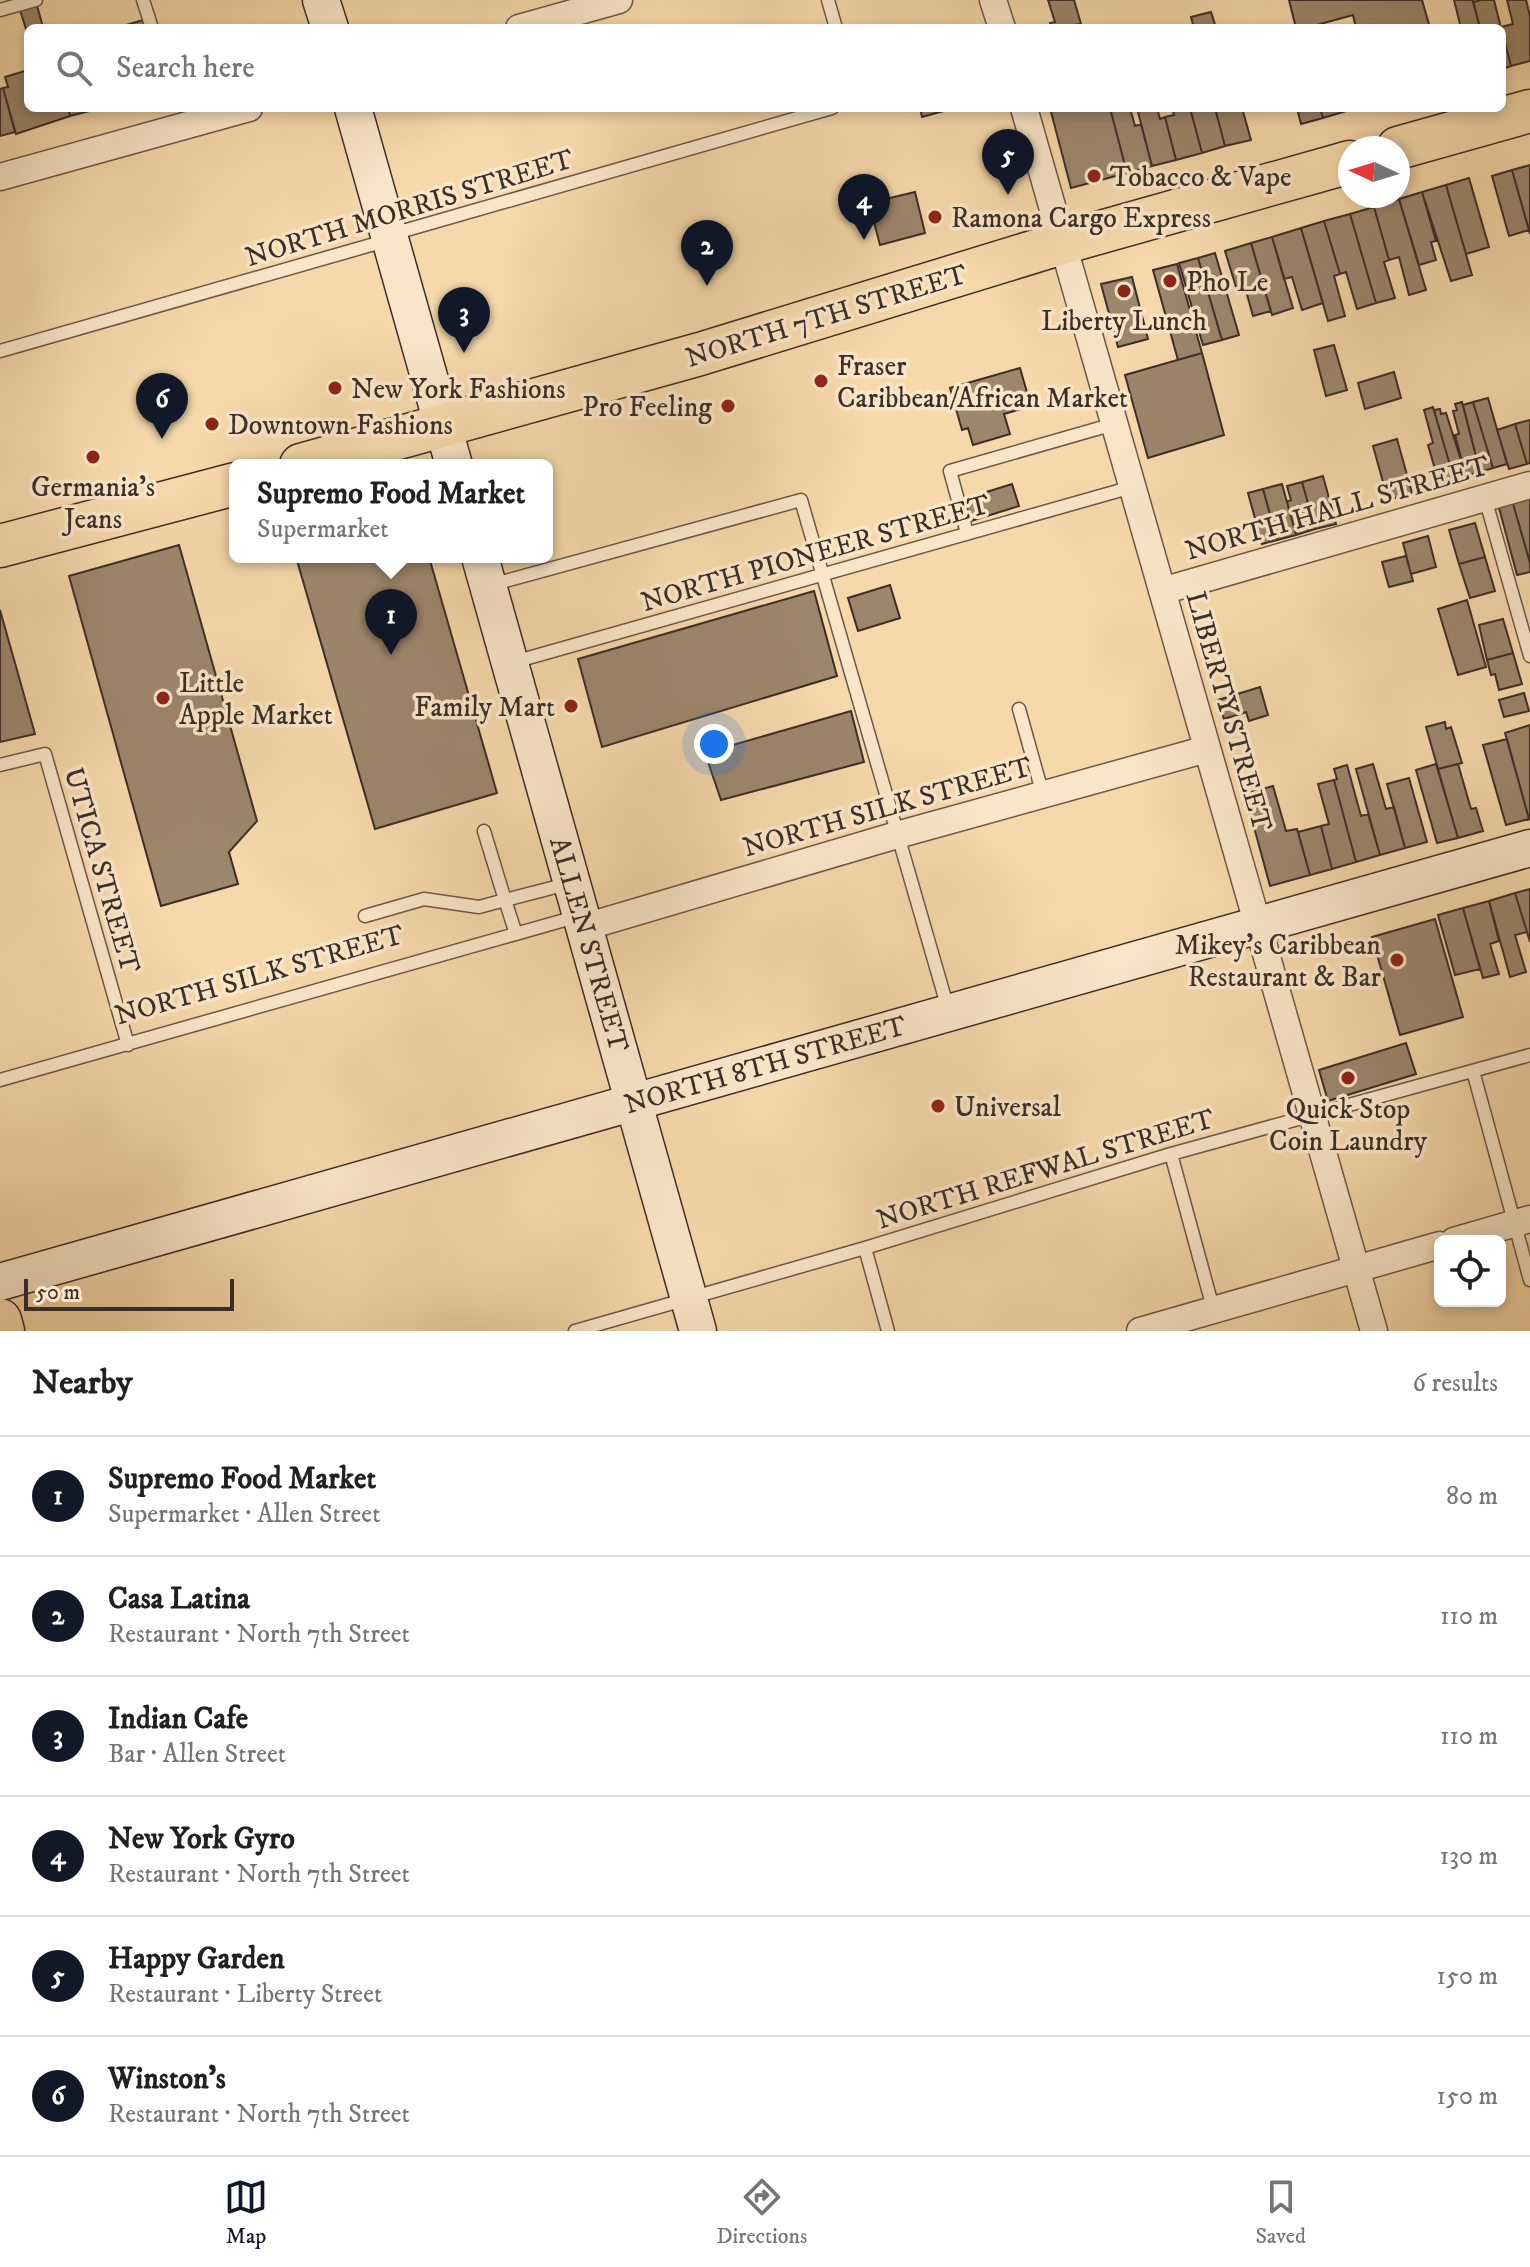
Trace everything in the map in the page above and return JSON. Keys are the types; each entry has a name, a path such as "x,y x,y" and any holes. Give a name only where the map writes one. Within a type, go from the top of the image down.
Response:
{"main road":[{"path":"1410,145 1530,111"},
{"name":"NORTH 7TH STREET","path":"322,459 700,354 1062,243 1338,165"},
{"path":"0,546 229,486"},
{"path":"0,1320 3,1331"}],"street":[{"path":"321,0 329,24"},
{"path":"533,24 619,0"},
{"path":"993,0 1001,24"},
{"path":"0,177 180,122 229,112"},
{"path":"354,112 452,459"},
{"name":"LIBERTY STREET","path":"1025,112 1374,1331"},
{"name":"NORTH HALL STREET","path":"1162,591 1530,485"},
{"name":"ALLEN STREET","path":"484,571 694,1315"},
{"name":"NORTH SILK STREET","path":"580,908 897,835 1207,749"},
{"name":"NORTH 8TH STREET","path":"0,1282 1530,848"},
{"path":"1475,1235 1522,1222"},
{"path":"1140,1331 1434,1247"}],"lane":[{"path":"0,10 36,0"},
{"path":"143,0 151,24"},
{"path":"828,0 835,24"},
{"name":"NORTH MORRIS STREET","path":"0,351 818,112"},
{"path":"967,533 950,471 1114,424"},
{"name":"NORTH PIONEER STREET","path":"510,663 1132,487"},
{"path":"1485,498 1530,656"},
{"path":"553,556 801,500 949,1012"},
{"path":"484,571 520,563"},
{"path":"1019,709 1043,795"},
{"name":"UTICA STREET","path":"0,765 45,754 128,1045"},
{"path":"484,831 516,934"},
{"path":"365,916 424,899 479,907 505,900 580,908"},
{"name":"NORTH SILK STREET","path":"0,1080 516,934 580,908"},
{"name":"NORTH REFWAL STREET","path":"575,1331 694,1315 865,1248 1171,1154 1530,1055"},
{"path":"1473,1071 1522,1222 1530,1280"},
{"path":"1171,1154 1213,1308"},
{"path":"865,1248 888,1331"}],"building":[{"path":"1048,0 1074,0 1081,24 1050,24 1055,22"},
{"path":"1289,0 1422,0 1429,24 1355,24 1353,15 1320,24 1295,24"},
{"path":"1454,0 1473,0 1479,24 1460,24"},
{"path":"1494,0 1500,24 1479,24 1473,2"},
{"path":"1507,0 1526,0 1530,16 1530,61 1511,66 1506,46 1506,26 1513,24"},
{"path":"36,2 42,24 24,24 19,7"},
{"path":"1211,12 1215,24 1193,24 1191,17"},
{"path":"1506,46 1511,66 1506,68"},
{"path":"24,71 24,112 69,112 70,116 16,134 3,88 8,87 5,77"},
{"path":"3,88 15,132 0,136 0,89"},
{"path":"921,112 940,112 922,117"},
{"path":"1051,112 1111,112 1127,173 1071,188"},
{"path":"1111,112 1131,112 1135,126 1141,124 1152,166 1127,173"},
{"path":"1138,112 1158,112 1160,119 1165,117 1176,160 1152,166"},
{"path":"1173,112 1191,112 1202,153 1176,160 1165,117 1174,115"},
{"path":"1191,112 1216,112 1225,146 1202,153"},
{"path":"1216,112 1243,112 1251,140 1225,146"},
{"path":"1298,112 1321,112 1323,118 1301,124"},
{"path":"1321,112 1343,112 1323,118"},
{"path":"1530,165 1530,234 1512,170"},
{"path":"1512,170 1529,230 1509,236 1492,176"},
{"path":"1469,178 1489,247 1466,254 1446,185"},
{"path":"1446,185 1472,275 1451,281 1422,192"},
{"path":"915,192 925,233 880,245 869,203"},
{"path":"1422,192 1436,241 1431,242 1436,260 1419,265 1402,208 1410,208 1410,196"},
{"path":"1374,208 1402,208 1426,290 1409,295 1399,257 1389,260"},
{"path":"1374,208 1389,260 1384,262 1395,298 1376,303 1350,214"},
{"path":"1350,214 1376,303 1357,309 1346,272 1340,274 1324,221"},
{"path":"1324,221 1340,274 1334,276 1345,316 1328,321 1301,228"},
{"path":"1301,228 1323,303 1302,310 1292,277 1284,279 1272,237"},
{"path":"1272,237 1293,308 1272,315 1251,243"},
{"path":"1251,243 1271,311 1253,316 1244,284 1236,287 1225,251"},
{"path":"1215,253 1239,335 1222,340 1198,258"},
{"path":"1198,258 1222,340 1203,345 1179,263"},
{"path":"1177,264 1202,353 1178,360 1153,270"},
{"path":"1132,277 1148,339 1118,347 1101,284"},
{"path":"1334,345 1347,390 1326,396 1314,350"},
{"path":"1202,353 1224,435 1148,458 1125,375"},
{"path":"1020,368 1031,406 1004,414 1010,434 973,445 968,428 962,430 950,388"},
{"path":"1394,372 1401,398 1365,409 1358,383"},
{"path":"1488,398 1507,464 1493,468 1473,402"},
{"path":"1462,402 1480,472 1466,476 1455,435 1459,434 1453,411 1457,410 1455,404"},
{"path":"1473,402 1493,468 1480,472 1463,405"},
{"path":"1433,407 1454,479 1439,483 1428,445 1433,443 1424,410"},
{"path":"1440,409 1441,414 1446,413 1466,476 1454,479 1434,410"},
{"path":"1530,420 1530,463 1527,464 1515,424"},
{"path":"1515,424 1527,464 1509,469 1497,430"},
{"path":"1397,439 1412,493 1388,500 1373,446"},
{"path":"1323,476 1336,524 1315,529 1302,482"},
{"path":"1302,482 1315,529 1296,535 1287,502 1291,500 1287,486"},
{"path":"1012,484 1019,506 971,521 964,499"},
{"path":"1282,484 1296,535 1277,540 1263,489"},
{"path":"1263,489 1277,540 1262,544 1248,493"},
{"path":"1530,495 1530,563 1512,500"},
{"path":"1512,500 1530,563 1530,572 1517,575 1498,504"},
{"path":"1475,523 1485,557 1459,564 1449,530"},
{"path":"1428,536 1436,567 1411,574 1403,543"},
{"name":"Little Apple Market","path":"179,545 257,821 229,852 238,884 161,906 69,576"},
{"path":"1406,556 1413,581 1389,587 1382,562"},
{"path":"1485,557 1495,591 1470,598 1459,564"},
{"path":"298,563 431,563 497,793 375,829"},
{"path":"890,585 900,618 858,631 848,598"},
{"path":"814,591 837,676 602,747 578,659"},
{"path":"1467,600 1486,667 1458,675 1438,609"},
{"path":"0,610 35,734 0,742"},
{"path":"1503,619 1513,653 1487,660 1479,625"},
{"path":"1513,653 1522,684 1499,690 1487,660"},
{"path":"1260,687 1268,715 1249,721 1246,712 1224,719 1218,700"},
{"path":"1524,693 1529,711 1504,717 1499,700"},
{"path":"851,711 864,762 721,800 705,753"},
{"path":"1445,722 1446,729 1451,727 1462,763 1438,769 1426,727"},
{"path":"1530,725 1530,818 1529,819 1505,733"},
{"path":"1507,739 1529,819 1506,825 1483,745"},
{"path":"1373,764 1386,809 1394,807 1405,848 1380,855 1356,769"},
{"path":"1436,764 1458,838 1437,843 1416,770"},
{"path":"1458,764 1471,809 1476,808 1483,831 1458,838 1438,769"},
{"path":"1347,765 1361,816 1368,814 1380,855 1356,862 1334,780 1337,779 1334,769"},
{"path":"1409,778 1427,842 1405,848 1387,784"},
{"path":"1334,780 1356,862 1332,869 1321,826 1329,824 1318,784"},
{"path":"1273,786 1286,831 1297,829 1310,875 1270,886 1245,794"},
{"path":"1321,826 1332,869 1310,875 1298,832"},
{"path":"1530,889 1530,942 1515,893"},
{"path":"1515,893 1527,932 1515,935 1526,972 1510,977 1489,901"},
{"path":"1489,901 1499,941 1490,944 1499,974 1483,978 1463,908"},
{"path":"1463,908 1480,969 1455,975 1438,915"},
{"path":"1435,919 1463,1017 1400,1035 1372,937"},
{"path":"1406,1043 1416,1074 1328,1101 1319,1070"}],"place":[{"name":"Tobacco & Vape","path":"1094,176"},
{"name":"Happy Garden","path":"1008,195"},
{"name":"Ramona Cargo Express","path":"935,217"},
{"name":"New York Gyro","path":"864,240"},
{"name":"Pho Le","path":"1170,281"},
{"name":"Casa Latina","path":"707,286"},
{"name":"Liberty Lunch","path":"1124,291"},
{"name":"Indian Cafe","path":"464,353"},
{"name":"Fraser Caribbean/African Market","path":"821,381"},
{"name":"New York Fashions","path":"335,388"},
{"name":"Pro Feeling","path":"728,406"},
{"name":"Downtown Fashions","path":"212,424"},
{"name":"Winston's","path":"162,439"},
{"name":"Germania's Jeans","path":"93,457"},
{"name":"Supremo Food Market","path":"391,655"},
{"name":"Little Apple Market","path":"163,698"},
{"name":"Family Mart","path":"571,706"},
{"name":"Mikey’s Caribbean Restaurant & Bar","path":"1397,960"},
{"name":"Quick Stop Coin Laundry","path":"1348,1078"},
{"name":"Universal","path":"938,1106"}]}
